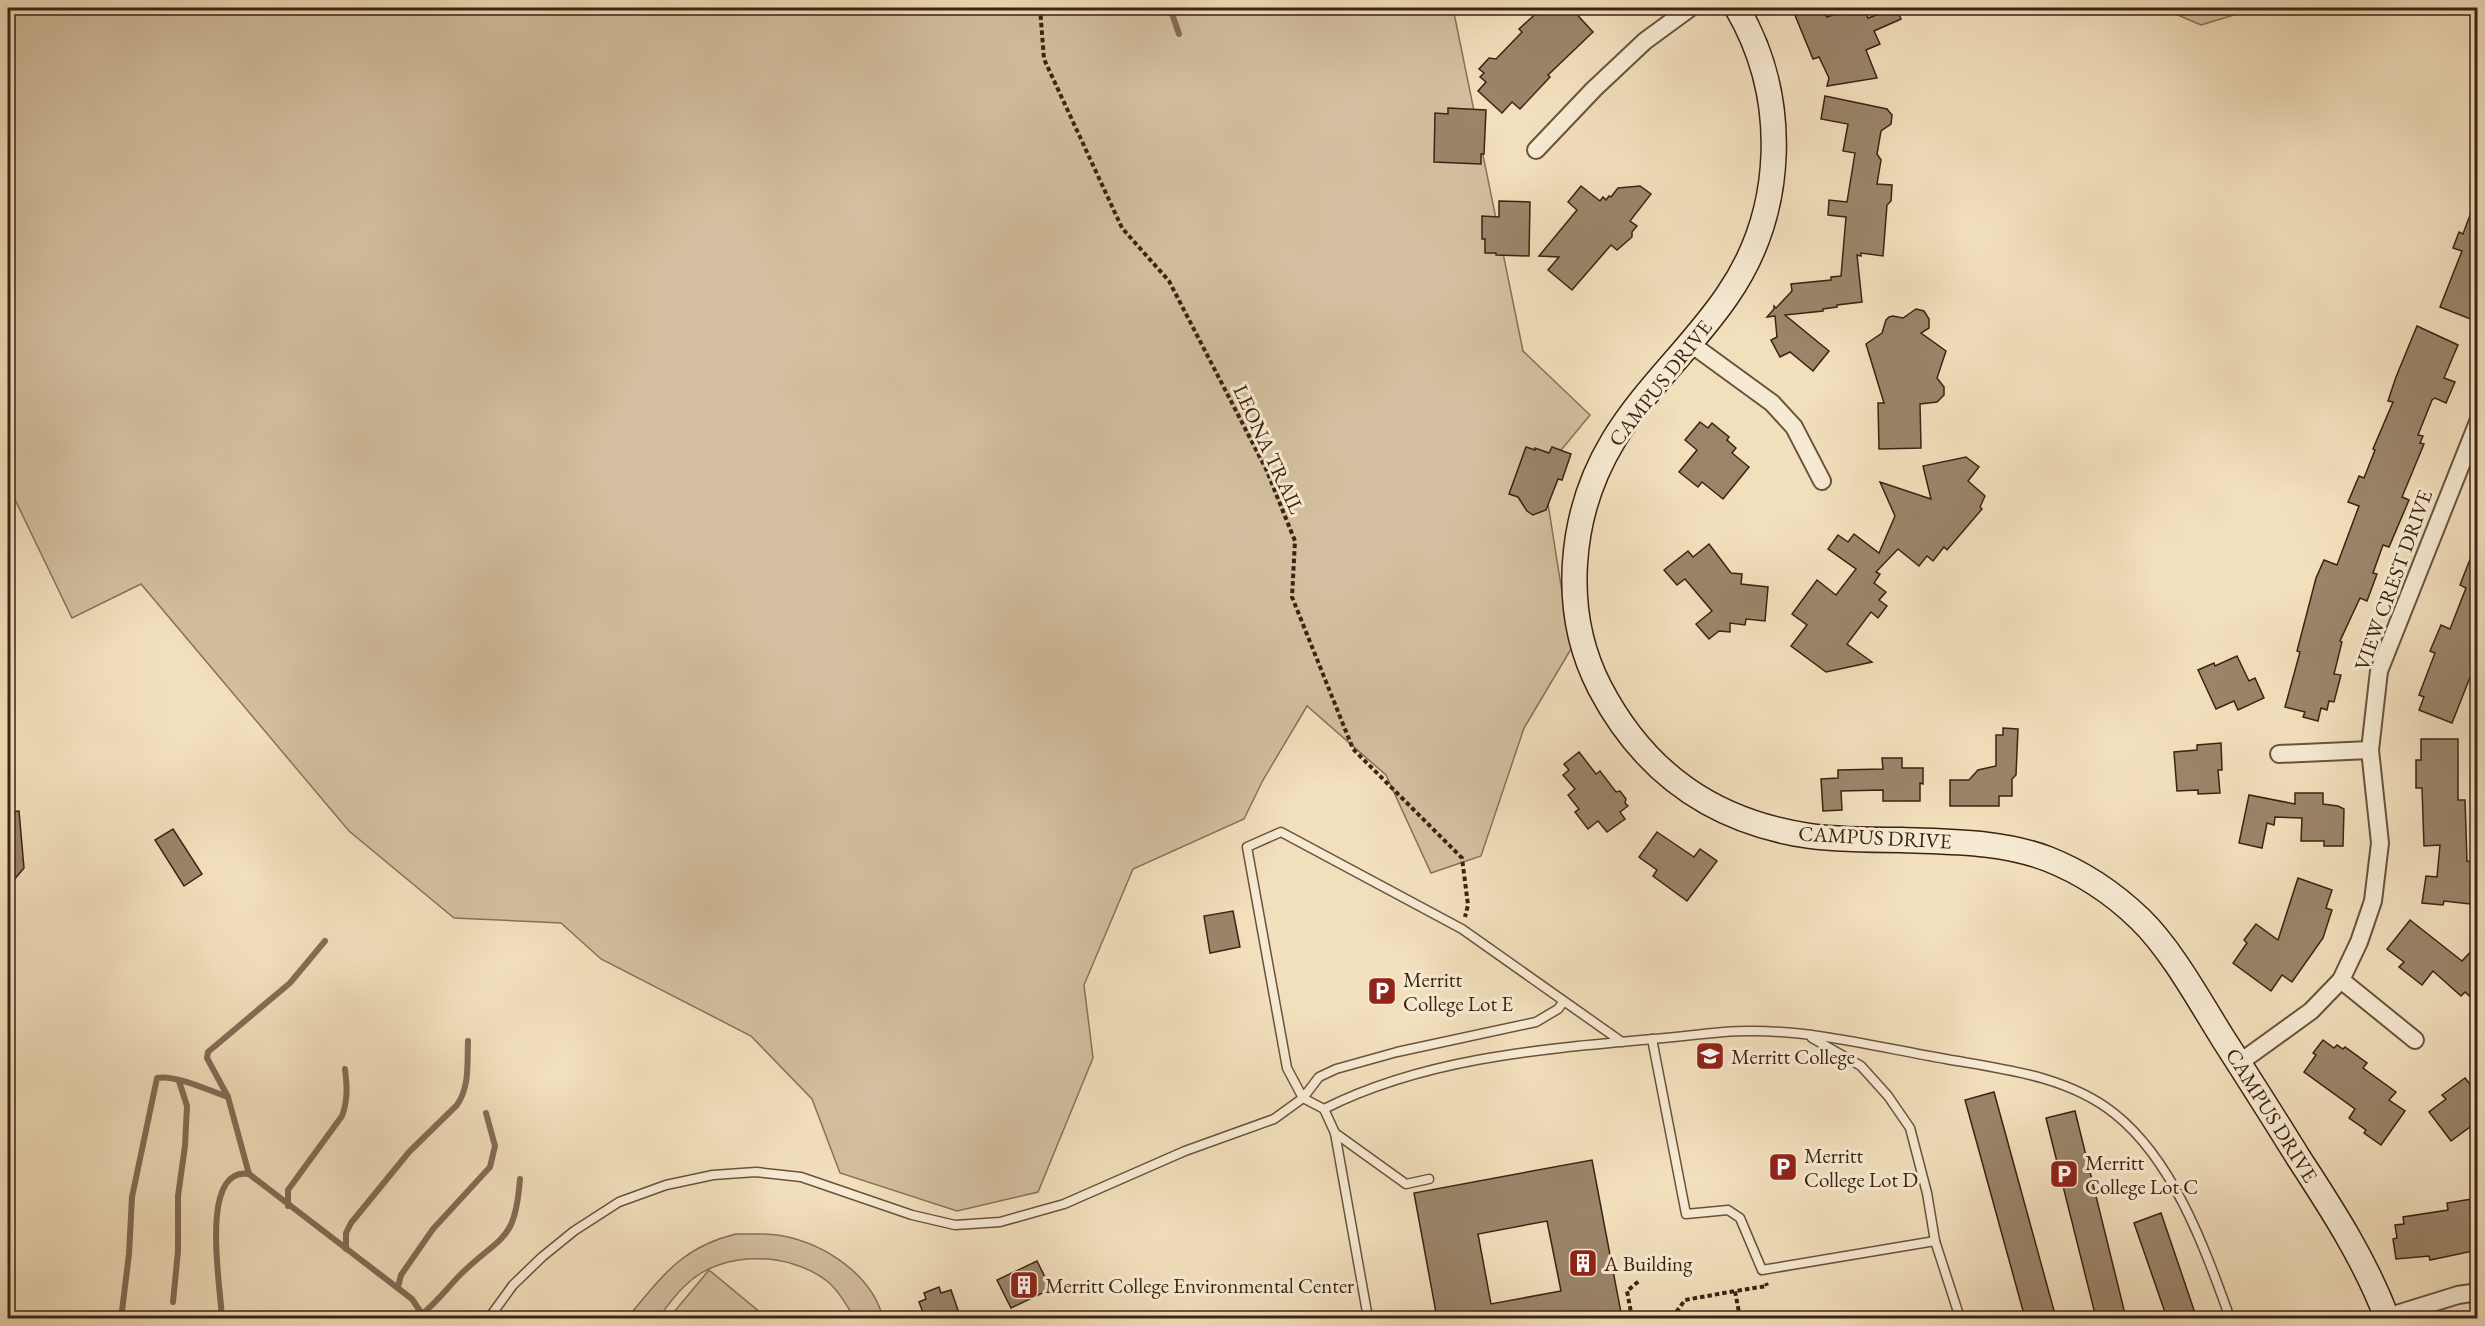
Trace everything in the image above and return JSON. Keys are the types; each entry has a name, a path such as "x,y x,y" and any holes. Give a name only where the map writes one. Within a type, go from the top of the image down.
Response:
{"street":[{"path":"1536,150 1594,89 1645,41 1690,8"},
{"name":"CAMPUS DRIVE","path":"1737,8 1760,56 1773,105 1775,149 1772,188 1762,225 1748,260 1729,294 1615,436 1588,491 1574,561 1575,603 1584,644 1598,684 1619,721 1652,761 1685,790 1719,811 1766,828 1812,836 1969,842 2007,847 2048,859 2082,876 2113,896 2143,921 2182,975 2342,1226 2368,1272 2387,1318"},
{"path":"1691,344 1772,403 1794,427 1822,482"},
{"name":"VIEW CREST DRIVE","path":"2239,1063 2311,1011 2341,980 2359,942 2373,901 2380,843 2370,750 2379,671 2478,422"},
{"path":"2278,754 2370,750"},
{"path":"2341,980 2415,1040"},
{"path":"2387,1318 2458,1295 2478,1292"}],"lane":[{"path":"1368,1318 1335,1133 1324,1109 1304,1098 1287,1068 1247,847 1281,832 1462,929 1622,1042"},
{"path":"489,1318 513,1285 574,1231 619,1202 666,1185 713,1175 756,1172 801,1177 912,1215 955,1225 1000,1222 1064,1204 1185,1151 1274,1119 1304,1098 1319,1077 1336,1068 1397,1052 1536,1022 1558,1009 1564,1001"},
{"path":"1324,1109 1348,1097 1434,1070 1539,1050 1748,1030 1806,1035 2010,1071 2062,1084 2098,1102 2115,1114 2144,1142 2178,1194 2205,1249 2230,1318"},
{"path":"1806,1035 1861,1065 1888,1096 1910,1128 1927,1192 1935,1240 1960,1318"},
{"path":"1652,1040 1686,1214 1728,1210 1740,1218 1762,1270 1935,1240"},
{"path":"1335,1133 1406,1184 1429,1179"}],"path":[{"name":"LEONA TRAIL","path":"1040,8 1044,59 1122,228 1169,281 1266,470 1295,541 1292,597 1353,749 1462,858 1468,905 1462,929"},
{"path":"1671,1318 1685,1300 1767,1286 1762,1270"},
{"path":"1632,1318 1627,1292 1639,1281"},
{"path":"1736,1292 1740,1318"}],"shaded area":[{"path":"8,8 1453,8 1523,351 1590,415 1543,472 1571,649 1524,728 1481,856 1431,873 1386,775 1307,706 1263,780 1244,819 1133,869 1084,985 1093,1058 1038,1192 957,1211 840,1173 812,1099 751,1036 601,959 561,923 454,918 349,831 141,584 72,618 8,485"},
{"path":"2161,8 2257,8 2201,25"},
{"path":"736,1234 783,1236 815,1246 830,1254 858,1275 869,1288 883,1318 854,1318 835,1289 812,1271 795,1264 757,1259 738,1260 703,1272 680,1291 658,1318 627,1318 662,1277 687,1255 717,1240"},
{"path":"709,1270 767,1318 669,1318"}],"building":[{"path":"1542,8 1571,8 1593,32 1548,75 1550,77 1520,109 1512,102 1502,113 1478,91 1486,82 1480,77 1484,73 1479,69 1489,58 1496,59 1522,32 1519,29"},
{"path":"1792,8 1822,8 1827,17 1846,10 1848,15 1864,8 1868,18 1896,8 1901,19 1874,31 1880,44 1866,50 1877,78 1827,86 1829,78 1819,57 1813,59"},
{"path":"1825,96 1887,109 1892,115 1891,124 1881,131 1877,154 1881,160 1877,184 1892,185 1891,201 1887,205 1883,256 1861,253 1861,256 1857,255 1862,302 1837,305 1837,307 1823,309 1823,311 1785,315 1829,351 1813,371 1790,352 1780,357 1771,340 1777,337 1775,316 1767,317 1774,306 1776,308 1792,291 1791,284 1831,280 1831,277 1841,276 1846,217 1828,215 1829,200 1847,202 1855,153 1843,151 1848,124 1821,119"},
{"path":"1448,108 1486,110 1484,154 1481,154 1481,164 1434,162 1435,113 1448,114"},
{"path":"1581,186 1600,201 1603,197 1606,200 1609,196 1611,197 1618,188 1640,186 1651,194 1630,221 1637,226 1632,232 1632,237 1617,250 1611,245 1572,290 1548,270 1559,257 1539,256 1577,210 1568,202"},
{"path":"2476,199 2478,199 2478,322 2440,307 2462,251 2453,248 2459,232 2463,234"},
{"path":"1499,201 1530,202 1529,256 1485,253 1485,239 1482,239 1482,216 1499,217"},
{"path":"1916,309 1924,311 1929,319 1929,328 1921,333 1946,351 1937,378 1944,387 1944,395 1937,402 1920,404 1921,448 1879,449 1878,403 1884,403 1866,344 1882,333 1889,317 1903,318"},
{"path":"2417,326 2458,345 2444,378 2455,382 2446,403 2435,398 2432,400 2418,435 2423,436 2420,443 2424,444 2402,497 2409,500 2389,547 2383,545 2373,573 2377,574 2367,601 2360,598 2340,641 2342,642 2334,674 2341,675 2334,702 2329,701 2327,710 2321,708 2318,721 2303,717 2305,712 2285,707 2316,578 2324,560 2337,565 2359,506 2348,502 2359,476 2364,478 2375,450 2373,449 2393,402 2388,401 2396,377"},
{"path":"1700,422 1708,428 1712,423 1729,437 1727,440 1736,448 1732,453 1749,467 1723,499 1702,482 1698,487 1679,472 1697,450 1685,440"},
{"path":"1526,447 1549,453 1552,447 1571,454 1562,480 1558,479 1546,510 1533,515 1527,511 1518,497 1509,494"},
{"path":"1966,457 1979,467 1968,481 1985,496 1980,507 1982,509 1947,550 1944,547 1933,561 1927,556 1919,566 1898,549 1876,572 1880,574 1874,583 1886,592 1879,600 1887,606 1878,618 1871,612 1847,644 1872,662 1826,672 1791,646 1807,625 1792,614 1817,580 1836,595 1856,569 1828,549 1838,535 1848,542 1854,534 1879,553 1895,516 1880,482 1931,499 1923,466"},
{"path":"1709,544 1731,573 1742,574 1741,584 1768,587 1765,621 1746,619 1745,625 1730,623 1730,632 1719,631 1709,639 1696,624 1712,611 1685,579 1677,585 1664,570 1688,551 1693,557"},
{"path":"2476,544 2478,601 2472,615 2478,617 2478,657 2452,723 2419,710 2424,697 2419,695 2435,653 2430,651 2441,625 2450,629 2466,588 2460,585"},
{"path":"2237,656 2249,681 2255,678 2264,698 2238,710 2234,701 2216,709 2198,670 2214,663 2215,666"},
{"path":"2003,728 2018,729 2016,775 2012,779 2012,796 1999,796 1999,806 1950,806 1950,780 1969,780 1978,770 1996,766 1996,735 2003,735"},
{"path":"2421,739 2458,739 2458,800 2465,800 2467,861 2478,862 2478,882 2473,882 2470,904 2444,901 2443,905 2422,903 2426,876 2437,877 2440,845 2424,846 2422,788 2416,788 2416,760 2421,760"},
{"path":"2221,743 2222,770 2218,770 2220,793 2198,794 2198,790 2177,791 2174,752 2197,750 2197,745"},
{"path":"1579,752 1596,774 1600,771 1616,792 1620,791 1626,799 1625,803 1628,806 1620,812 1625,819 1607,832 1598,821 1588,829 1575,812 1579,809 1568,795 1575,789 1563,775 1569,770 1564,764"},
{"path":"1882,758 1902,758 1902,768 1923,768 1920,801 1883,801 1883,790 1841,791 1842,810 1823,811 1821,779 1838,778 1838,770 1883,769"},
{"path":"2295,793 2323,793 2323,804 2344,809 2343,846 2324,846 2324,841 2301,841 2302,818 2275,817 2274,825 2267,823 2262,848 2239,843 2249,795 2295,804"},
{"path":"19,811 24,868 8,887 8,812"},
{"path":"173,829 202,874 184,886 155,840"},
{"path":"1657,832 1694,857 1700,849 1717,861 1687,901 1653,876 1657,870 1639,857"},
{"path":"2298,878 2332,890 2326,908 2332,910 2323,938 2292,982 2282,975 2271,991 2233,963 2247,943 2244,940 2256,924 2278,940"},
{"path":"1233,911 1240,947 1210,953 1204,916"},
{"path":"2410,920 2462,961 2478,944 2478,1004 2465,992 2461,996 2433,971 2422,985 2399,967 2404,962 2387,949"},
{"path":"2323,1040 2334,1048 2337,1045 2343,1049 2345,1047 2367,1063 2363,1068 2396,1092 2389,1100 2405,1111 2381,1145 2349,1118 2355,1109 2304,1072 2316,1055 2313,1053"},
{"path":"2465,1078 2478,1094 2478,1121 2451,1141 2429,1112 2446,1099 2442,1095"},
{"path":"1994,1092 2056,1318 2025,1318 1965,1100"},
{"path":"2075,1111 2126,1318 2096,1318 2046,1118"},
{"name":"A Building","path":"1592,1160 1622,1318 1437,1318 1414,1193","holes":["1547,1221 1561,1291 1491,1304 1478,1234"]},
{"path":"2478,1198 2478,1250 2430,1260 2429,1256 2396,1259 2393,1239 2397,1238 2395,1225 2404,1224 2403,1217 2448,1210 2447,1203"},
{"path":"2161,1213 2195,1313 2179,1318 2167,1318 2134,1223"},
{"name":"Merritt College Environmental Center","path":"1037,1261 1051,1289 1011,1308 997,1280"},
{"path":"939,1287 941,1293 951,1290 958,1310 951,1313 953,1318 925,1318 919,1302 926,1299 924,1293"}],"waterway":[{"path":"1170,8 1179,34"},
{"path":"325,941 290,983 208,1052 207,1058 228,1097 249,1174 412,1299 422,1314 422,1318"},
{"path":"346,1249 346,1233 351,1223 409,1152 457,1105 466,1082 468,1041"},
{"path":"288,1206 288,1190 342,1116 346,1093 345,1069"},
{"path":"122,1311 129,1254 132,1197 157,1078 173,1078 228,1097"},
{"path":"173,1302 178,1251 178,1196 185,1146 187,1106 179,1081"},
{"path":"398,1287 401,1275 433,1229 490,1167 495,1146 486,1113"},
{"path":"222,1318 216,1232 218,1209 223,1189 233,1177 249,1174"},
{"path":"422,1314 461,1274 504,1236 514,1215 520,1179"}],"place":[{"name":"Merritt College Lot E","path":"1382,991"},
{"name":"Merritt College","path":"1710,1056"},
{"name":"Merritt College Lot D","path":"1783,1167"},
{"name":"Merritt College Lot C","path":"2064,1174"},
{"name":"A Building","path":"1583,1263"},
{"name":"Merritt College Environmental Center","path":"1024,1285"}]}
